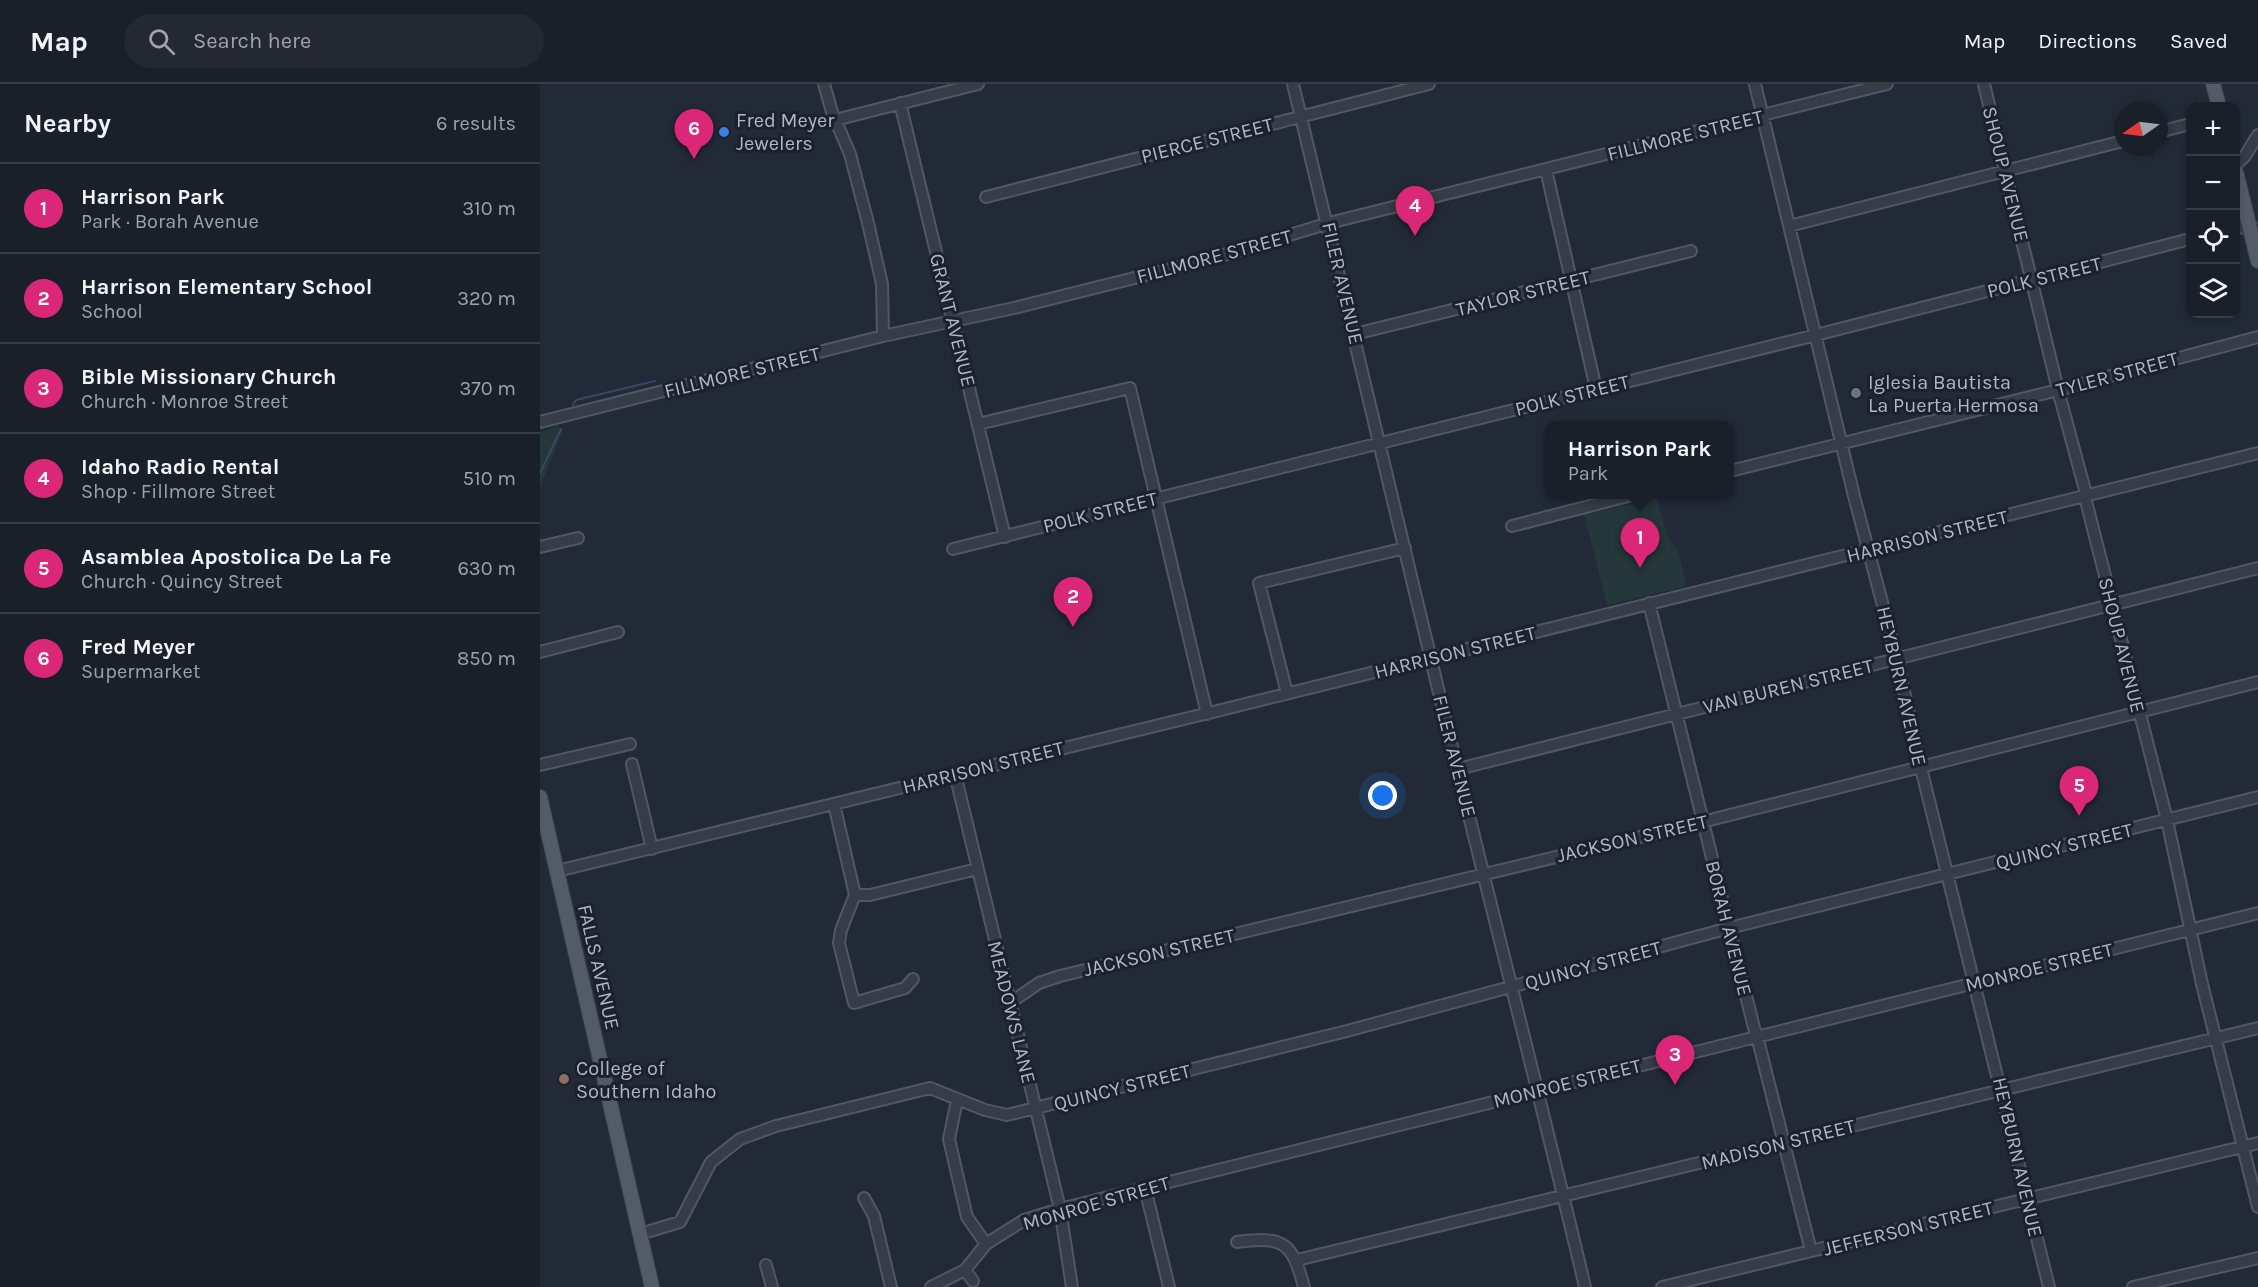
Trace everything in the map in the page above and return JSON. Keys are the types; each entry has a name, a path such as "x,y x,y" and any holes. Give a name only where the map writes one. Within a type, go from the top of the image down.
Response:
{"main road":[{"path":"2213,84 2218,102"},
{"path":"2240,194 2258,261"},
{"name":"FALLS AVENUE","path":"540,797 652,1287"}],"street":[{"path":"824,84 835,120 850,154 882,284 883,336"},
{"path":"835,120 978,84"},
{"name":"FILER AVENUE","path":"1293,84 1329,224 1431,658 1585,1287"},
{"name":"PIERCE STREET","path":"986,197 1429,84"},
{"name":"HEYBURN AVENUE","path":"1755,84 2049,1287"},
{"name":"FILLMORE STREET","path":"540,423 883,336 1014,308 1211,259 1329,224 1887,84"},
{"name":"SHOUP AVENUE","path":"1984,84 2138,712 2167,820 2190,929 2258,1207"},
{"name":"GRANT AVENUE","path":"900,103 1005,537"},
{"path":"2168,130 2186,125"},
{"path":"2240,161 2246,156 2258,135"},
{"path":"1789,226 2114,143"},
{"path":"1546,170 1596,389"},
{"name":"POLK STREET","path":"953,549 1816,335 2186,240"},
{"name":"TAYLOR STREET","path":"1355,334 1691,251"},
{"name":"TYLER STREET","path":"1734,470 2058,390 2258,336"},
{"path":"978,424 1130,388 1207,714"},
{"name":"HARRISON STREET","path":"556,871 1207,714 2258,453"},
{"path":"1512,526 1620,499"},
{"path":"540,547 578,538"},
{"path":"1287,693 1259,583 1405,548"},
{"name":"VAN BUREN STREET","path":"1458,769 2258,568"},
{"name":"BORAH AVENUE","path":"1649,603 1811,1251"},
{"path":"540,652 618,632"},
{"name":"JACKSON STREET","path":"1010,1003 1039,983 1060,976 1702,822 2258,682"},
{"path":"540,765 630,744"},
{"path":"632,764 652,849"},
{"name":"MEADOWS LANE","path":"955,774 1060,1209 1072,1287"},
{"name":"QUINCY STREET","path":"930,1088 985,1110 1007,1114 1036,1108 1347,1031 1729,928 2258,797"},
{"path":"834,804 855,895 841,930 839,943 854,1003 904,988 913,979"},
{"path":"855,895 870,895 977,869"},
{"name":"MONROE STREET","path":"931,1287 965,1270 986,1244 1024,1220 1060,1209 2258,913"},
{"name":"MADISON STREET","path":"1297,1260 2258,1028"},
{"path":"640,1234 680,1222 711,1162 740,1139 776,1126 930,1088 933,1077"},
{"path":"957,1100 949,1139 967,1217 986,1244"},
{"name":"JEFFERSON STREET","path":"1662,1287 2258,1143"},
{"path":"1145,1188 1169,1287"},
{"path":"864,1198 874,1216 891,1287"},
{"path":"1237,1242 1264,1239 1285,1246 1297,1260 1304,1287"},
{"path":"2133,1287 2258,1258"},
{"path":"766,1265 772,1287"},
{"path":"965,1270 974,1281"}],"shaded area":[{"path":"558,426 563,431 540,487 540,433"},
{"path":"1656,499 1669,539 1678,551 1687,586 1607,605 1584,515"}],"waterway":[{"path":"573,405 576,400 655,381"},
{"path":"540,473 561,429"}],"place":[{"name":"Fred Meyer Jewelers","path":"724,132"},
{"name":"Fred Meyer","path":"694,159"},
{"name":"Idaho Radio Rental","path":"1415,236"},
{"name":"Iglesia Bautista La Puerta Hermosa","path":"1856,393"},
{"name":"Harrison Park","path":"1640,568"},
{"name":"Harrison Elementary School","path":"1073,627"},
{"name":"Asamblea Apostolica De La Fe","path":"2079,816"},
{"name":"College of Southern Idaho","path":"564,1079"},
{"name":"Bible Missionary Church","path":"1675,1085"}]}
